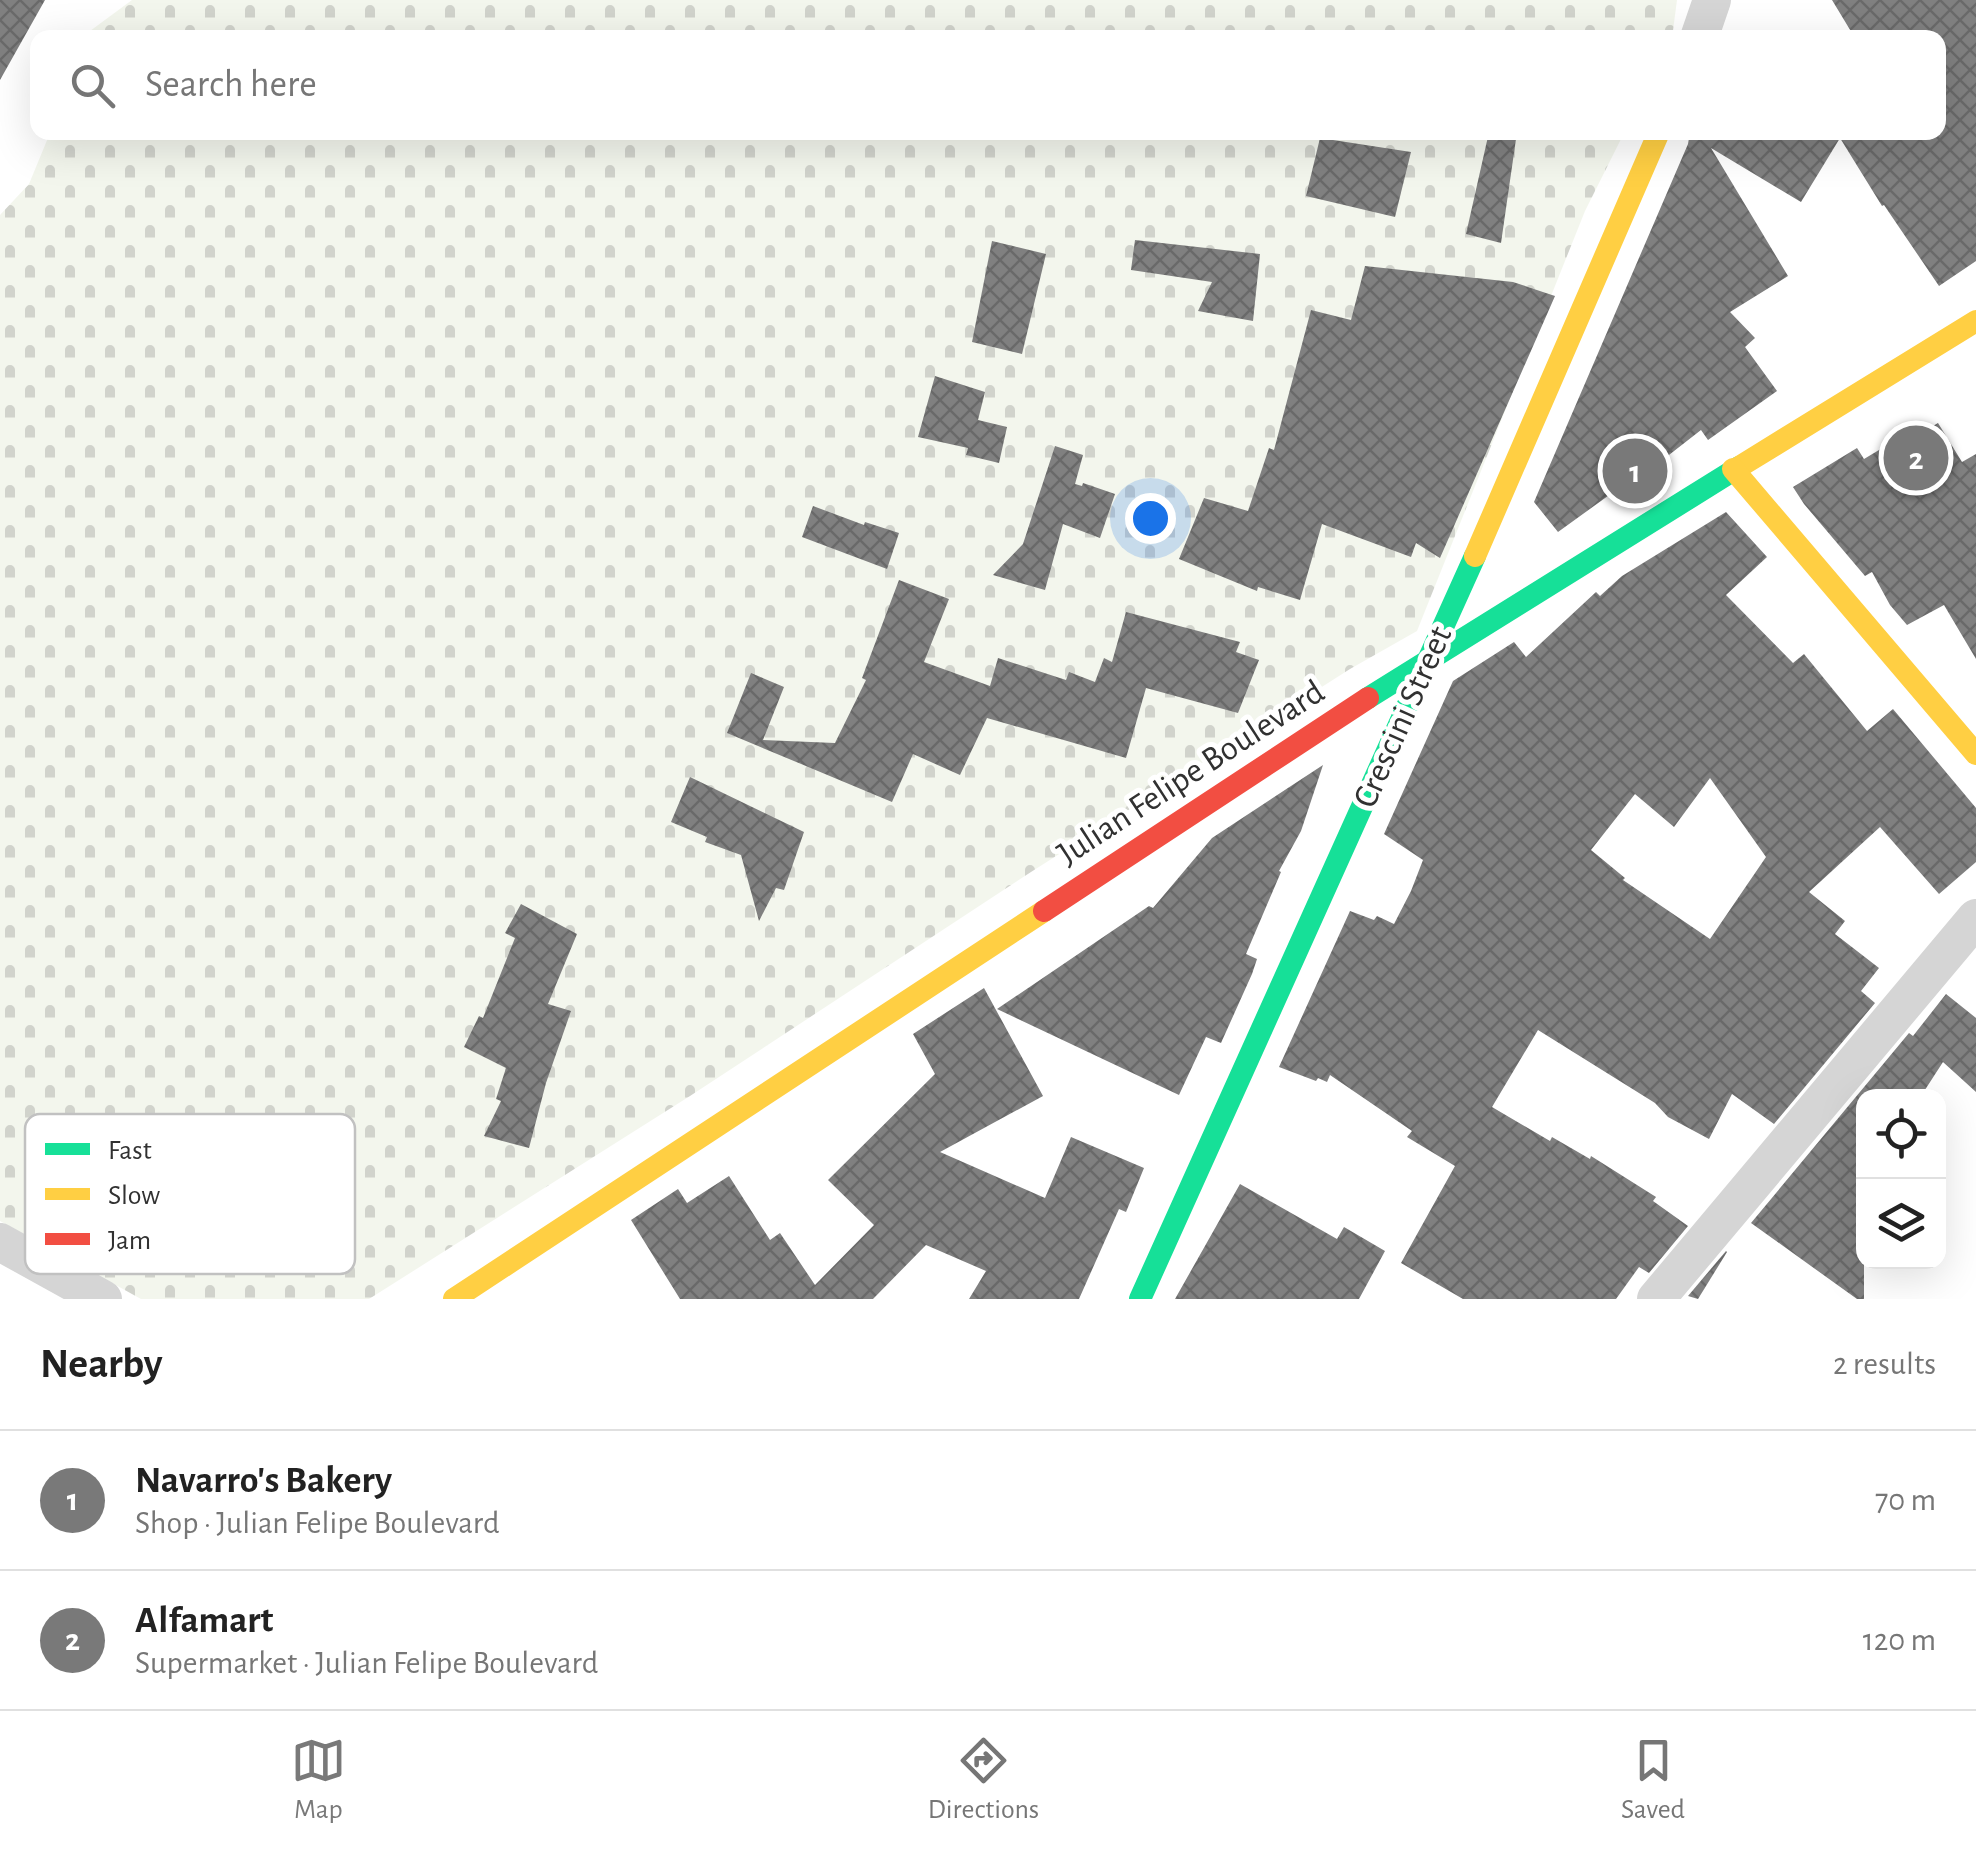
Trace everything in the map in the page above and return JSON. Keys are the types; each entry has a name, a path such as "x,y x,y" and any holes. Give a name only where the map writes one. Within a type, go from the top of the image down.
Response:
{"main road":[{"name":"Crescini Street","path":"1140,1299 1430,658 1656,140"},
{"name":"Julian Felipe Boulevard","path":"454,1299 1430,658 1976,321"},
{"path":"1734,468 1976,754"}],"street":[{"path":"1656,1299 1976,918"},
{"path":"0,1242 25,1256"},
{"path":"58,1274 103,1299"}],"green space":[{"path":"132,0 1677,0 1673,30 91,30"},
{"path":"47,140 1620,140 1585,211 1417,631 1350,669 1031,872 690,1096 369,1299 141,1299 96,1274 355,1274 355,1114 25,1114 25,1235 0,1221 0,215 29,184"}],"building":[{"path":"0,0 45,0 0,80"},
{"path":"1832,0 1976,0 1976,261 1939,286 1841,140 1946,140 1946,30 1850,30"},
{"path":"1320,140 1411,152 1395,217 1306,196"},
{"path":"1487,140 1516,140 1501,243 1466,234"},
{"path":"1689,140 1839,140 1801,202 1711,148 1788,276 1730,312 1755,338 1745,347 1777,391 1708,440 1701,430 1633,483 1630,480 1558,532 1534,502"},
{"path":"1135,240 1260,254 1253,321 1198,311 1212,282 1131,270"},
{"path":"992,241 1046,254 1022,354 972,342"},
{"path":"1365,266 1513,282 1555,296 1440,558 1416,543 1411,557 1322,524 1300,600 1258,587 1257,591 1179,559 1204,498 1248,511 1269,448 1274,450 1311,310 1351,320"},
{"path":"935,376 985,392 978,420 1007,427 999,463 966,455 968,448 918,437"},
{"path":"1938,423 1962,462 1976,454 1976,659 1944,605 1907,625 1890,605 1872,572 1865,576 1793,487 1857,448 1864,459 1889,444 1893,450"},
{"path":"1055,446 1083,455 1075,484 1115,494 1100,538 1063,524 1045,590 993,575 1023,544"},
{"path":"813,506 899,533 887,569 802,537"},
{"path":"1726,512 1767,557 1726,595 1793,663 1804,654 1867,731 1893,709 1976,808 1976,862 1939,894 1880,827 1809,892 1845,921 1835,934 1879,968 1861,991 1875,1003 1774,1124 1732,1094 1709,1139 1668,1117 1655,1103 1538,1030 1492,1107 1550,1141 1552,1137 1590,1159 1591,1156 1656,1197 1653,1201 1688,1226 1649,1273 1639,1267 1616,1299 1463,1299 1401,1263 1455,1166 1407,1137 1412,1131 1330,1075 1327,1082 1318,1078 1316,1081 1279,1067 1350,911 1394,924 1411,891 1423,860 1384,834 1453,681 1514,642 1526,657 1596,592 1600,596 1622,576","holes":["1710,778 1766,857 1710,939 1623,880 1591,850 1635,794 1674,827"]},
{"path":"899,580 949,599 924,662 990,686 998,658 1066,680 1069,672 1095,682 1104,658 1112,662 1126,612 1240,642 1236,652 1259,660 1238,713 1146,688 1126,758 987,718 960,775 913,754 892,802 727,733 751,673 784,687 763,740 835,743 866,680 862,678"},
{"path":"1323,765 1301,831 1279,871 1246,954 1257,959 1252,974 1221,1043 1206,1037 1179,1095 997,1009 1149,906 1153,908 1212,838"},
{"path":"690,777 804,832 784,890 776,888 759,921 741,855 705,842 707,837 671,822"},
{"path":"521,904 577,934 548,1004 571,1011 529,1148 484,1136 501,1101 496,1099 506,1068 464,1047 479,1016 483,1018 515,938 505,933"},
{"path":"984,988 1043,1096 940,1152 1045,1198 1071,1137 1144,1168 1126,1212 1119,1209 1079,1299 969,1299 986,1271 926,1245 873,1299 680,1299 631,1220 678,1189 687,1203 729,1176 770,1240 780,1233 815,1285 874,1225 828,1180 935,1074 913,1034"},
{"path":"1946,994 1976,1018 1976,1092 1943,1062 1926,1089 1862,1089 1909,1033 1913,1036"},
{"path":"1856,1097 1856,1269 1864,1269 1864,1299 1857,1299 1751,1223"},
{"path":"1240,1184 1337,1239 1344,1227 1385,1251 1359,1299 1175,1299"},
{"path":"1726,1251 1698,1299 1688,1296"}],"traffic: fast":[{"path":"1368,698 1739,467"},
{"path":"1140,1299 1475,556"}],"traffic: slow":[{"path":"1475,556 1656,140"},
{"path":"1739,467 1976,321"},
{"path":"1733,469 1976,754"},
{"path":"454,1299 1044,911"}],"traffic: jam":[{"path":"1044,911 1368,698"}],"place":[{"name":"Alfamart","path":"1916,458"},
{"name":"Navarro's Bakery","path":"1635,471"}]}
